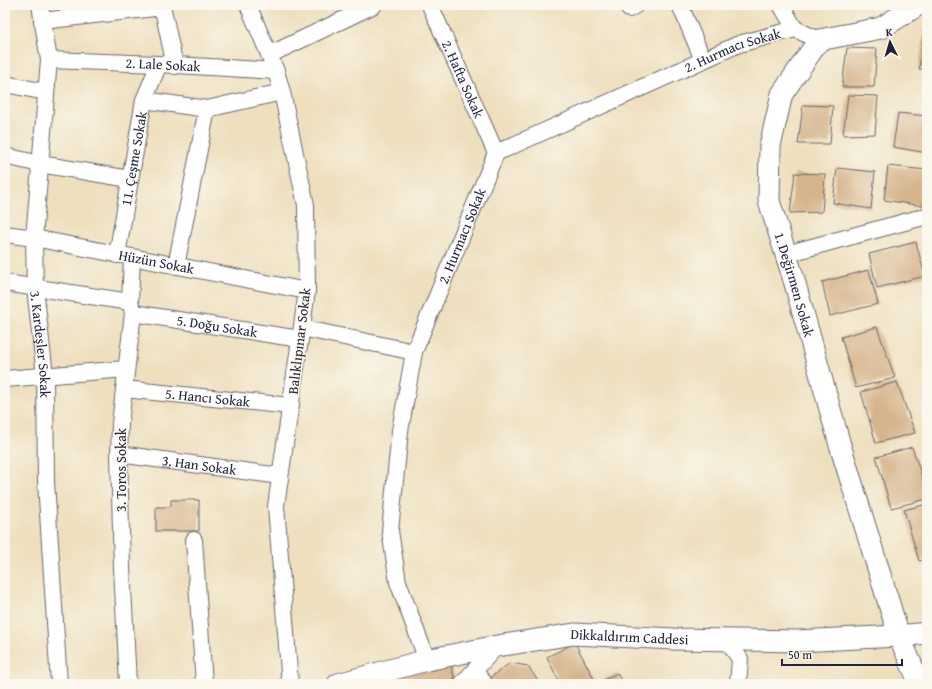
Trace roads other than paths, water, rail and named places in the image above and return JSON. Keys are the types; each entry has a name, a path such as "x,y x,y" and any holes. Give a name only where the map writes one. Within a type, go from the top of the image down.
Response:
{"main road":[{"path":"819,40 881,28 918,5"},
{"name":"1. Değirmen Sokak","path":"819,40 782,94 770,146 769,201 786,254 840,446 899,636 920,684"},
{"name":"Dikkaldırım Caddesi","path":"343,683 427,660 497,646 574,634 797,641 899,636 927,633"}],"street":[{"name":"3. Kardeşler Sokak","path":"40,5 49,60 34,238 35,288 45,376 46,482 59,684"},
{"name":"Balıklıpınar Sokak","path":"248,5 276,71 282,92 306,205 307,291 276,506 290,684"},
{"path":"269,55 374,5"},
{"name":"2. Hafta Sokak","path":"430,5 496,153"},
{"path":"626,5 629,9 636,5"},
{"path":"680,5 703,60"},
{"path":"781,5 795,29"},
{"path":"42,21 162,6 167,65"},
{"name":"2. Hurmacı Sokak","path":"427,660 398,582 390,531 400,431 414,352 496,153 739,44 795,29 819,40"},
{"name":"2. Lale Sokak","path":"49,60 276,71"},
{"name":"11. Çeşme Sokak","path":"124,256 130,179 144,100 167,65"},
{"path":"5,84 46,92"},
{"path":"144,100 207,109 282,92"},
{"path":"176,266 207,109"},
{"path":"5,156 40,164 130,179"},
{"path":"786,254 927,216"},
{"name":"Hüzün Sokak","path":"5,234 34,238 307,291"},
{"name":"3. Toros Sokak","path":"124,256 131,308 120,424 119,454 122,568 128,684"},
{"name":"5. Doğu Sokak","path":"5,283 131,308 301,333 414,352"},
{"path":"5,379 126,370"},
{"name":"5. Hancı Sokak","path":"124,389 291,406"},
{"name":"3. Han Sokak","path":"119,454 280,476"},
{"path":"194,540 204,684"},
{"path":"727,640 740,659 738,684"},
{"path":"462,684 497,646"},
{"path":"474,671 485,684"}]}
